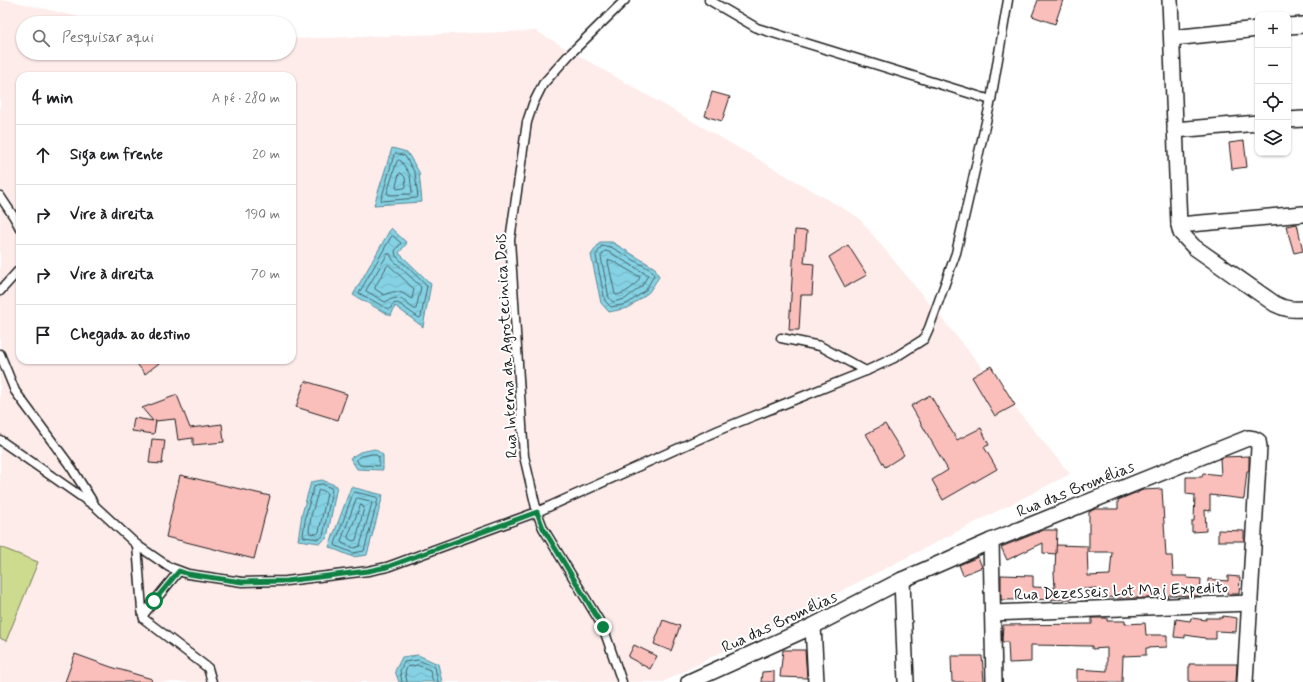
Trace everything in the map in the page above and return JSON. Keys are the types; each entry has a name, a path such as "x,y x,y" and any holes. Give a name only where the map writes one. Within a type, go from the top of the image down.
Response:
{"street":[{"path":"1170,0 1179,225 1181,233 1194,248 1275,304 1284,309 1303,309"},
{"path":"1291,26 1303,25"},
{"path":"1172,38 1255,29"},
{"path":"1291,120 1303,119"},
{"path":"1175,130 1255,123"},
{"path":"1179,225 1303,214"},
{"name":"Rua das Bromélias","path":"689,682 813,626 902,580 991,541 1248,438 1258,441 1259,447 1245,682"},
{"path":"991,541 994,682"},
{"path":"902,580 906,682"},
{"name":"Rua Dezesseis Lot Maj Expedito","path":"993,613 1250,603"},
{"path":"813,626 816,682"}],"lane":[{"name":"Rua Interna da Agrotecinica Dois","path":"622,682 603,627 543,528 537,512 524,456 510,240 527,122 532,104 543,84 625,0"},
{"path":"709,0 757,28 991,100"},
{"path":"0,440 96,507 137,545 170,567 188,574 242,582 286,581 368,571 387,567 537,512 719,430 866,371 894,358 924,339 929,328 956,253 991,100 1008,0"},
{"path":"0,196 16,221"},
{"path":"1,289 16,273"},
{"path":"781,338 820,346 866,371"},
{"path":"0,354 15,391 71,467 96,507"},
{"path":"137,545 144,619 208,668 212,682"},
{"path":"143,615 179,571"}],"shaded area":[{"path":"0,0 8,0 75,16 16,16 16,60 296,60 296,39 536,31 858,217 1070,474 663,682 0,682"}],"green space":[{"path":"0,547 38,562 6,641 0,638"}],"water":[{"path":"392,148 407,152 419,172 422,202 374,205"},
{"path":"391,228 407,243 399,253 431,284 423,327 395,306 391,316 353,295"},
{"path":"600,242 612,242 655,268 659,277 649,292 628,308 609,312 601,303 591,255"},
{"path":"375,449 383,455 383,470 357,469 350,458 360,452"},
{"path":"322,480 337,486 327,538 320,543 298,540 302,514 311,482"},
{"path":"351,487 383,495 367,555 353,557 329,547"},
{"path":"418,655 438,664 442,682 399,682 395,671 402,657"}],"building":[{"path":"1038,0 1063,0 1055,24 1032,16"},
{"path":"712,92 730,97 722,121 705,116"},
{"path":"1244,141 1247,167 1232,169 1229,143"},
{"path":"1297,224 1303,251 1294,253 1286,226"},
{"path":"795,230 807,231 804,263 814,264 812,295 801,295 799,330 789,330"},
{"path":"848,245 867,275 845,287 829,257"},
{"path":"137,364 158,364 145,374"},
{"path":"991,366 1015,405 995,416 972,377"},
{"path":"305,381 347,394 338,420 296,407"},
{"path":"177,395 190,428 222,424 224,442 193,445 193,438 178,440 175,419 155,421 154,434 132,431 134,418 153,421 142,408"},
{"path":"930,395 957,440 981,428 989,445 984,447 997,469 943,500 932,480 948,470 911,406"},
{"path":"885,424 904,455 885,467 866,434"},
{"path":"152,439 165,440 162,464 149,463"},
{"path":"1249,456 1249,471 1247,471 1244,499 1210,495 1210,511 1205,510 1206,531 1192,532 1195,495 1186,494 1186,477 1202,477 1203,473 1221,475 1220,459 1224,457"},
{"path":"180,475 270,496 254,559 166,537"},
{"path":"1162,489 1166,556 1172,556 1173,576 1187,576 1187,578 1201,579 1200,596 1169,595 1168,597 1156,596 1156,598 1118,598 1097,596 1096,588 1072,590 1072,599 1001,600 1001,575 1033,576 1033,587 1055,588 1054,572 1056,545 1087,546 1088,576 1110,575 1112,552 1089,552 1089,512 1095,509 1118,509 1118,500 1143,490"},
{"path":"1044,530 1057,530 1056,554 1043,553 1043,543 1007,560 1001,547"},
{"path":"1218,530 1244,531 1244,541 1218,541"},
{"path":"978,557 982,567 963,575 959,565"},
{"path":"1228,576 1240,577 1239,594 1227,594 1227,590 1208,588 1208,579 1228,581"},
{"path":"1223,616 1237,618 1236,632 1216,631 1216,639 1205,639 1185,635 1185,638 1174,637 1176,619 1190,621 1191,618 1206,620 1206,618 1222,618"},
{"path":"1092,618 1107,618 1107,621 1125,621 1125,624 1145,623 1146,635 1167,635 1167,647 1146,648 1146,655 1123,656 1122,682 1077,682 1077,669 1107,671 1107,648 1092,649 1092,646 1031,645 1031,662 1009,663 1008,642 1002,642 1003,625 1092,624"},
{"path":"663,620 680,626 671,651 654,644"},
{"path":"634,645 657,656 650,669 628,657"},
{"path":"783,650 805,650 807,678 780,677"},
{"path":"75,654 111,667 152,679 151,682 65,682"},
{"path":"951,656 982,656 984,682 952,682"},
{"path":"1189,664 1237,664 1236,682 1189,682"},
{"path":"774,671 774,682 761,682 762,672"}],"route":[{"path":"154,601 179,571 188,574 242,582 286,581 368,571 387,567 537,512 543,528 603,627"}]}
